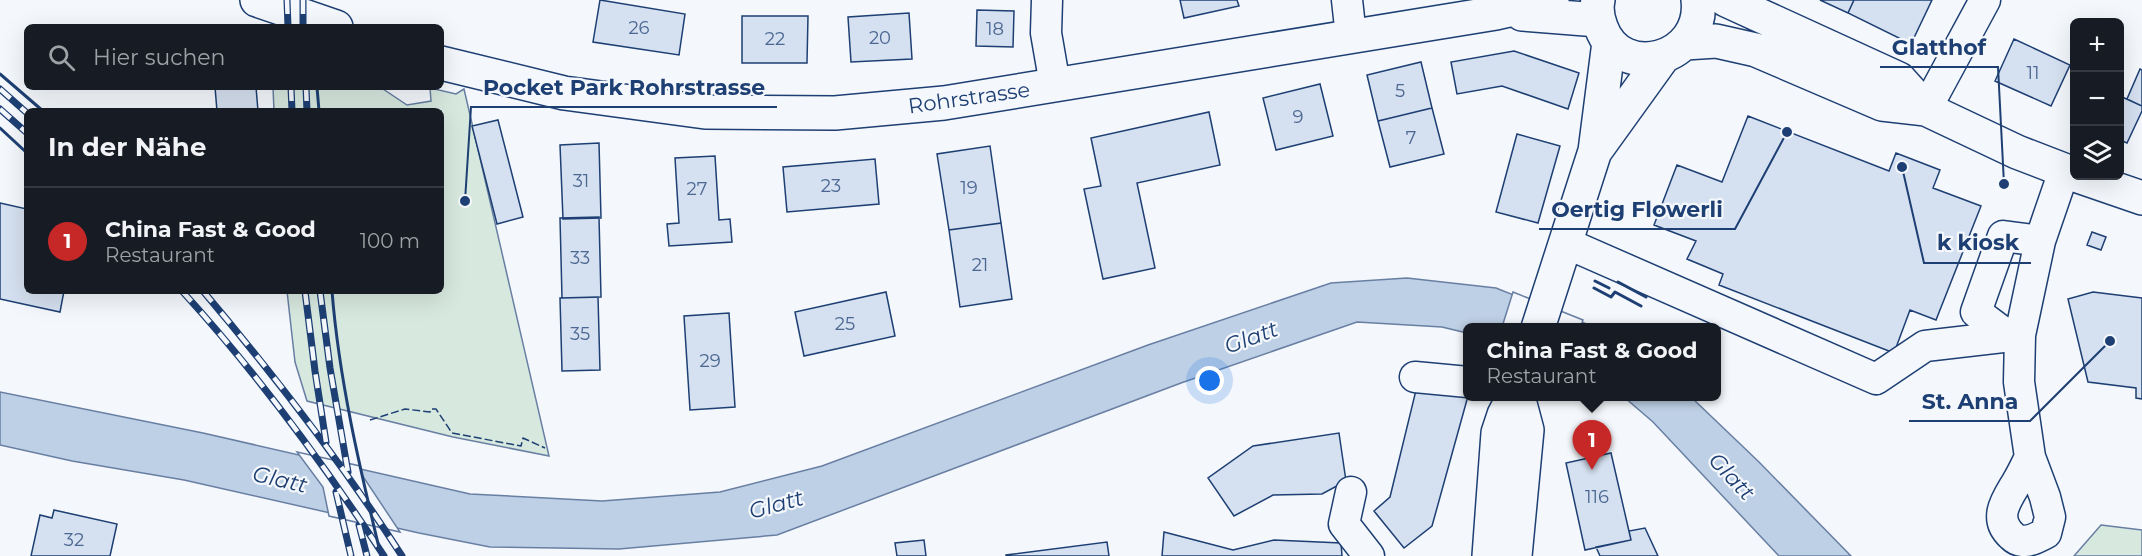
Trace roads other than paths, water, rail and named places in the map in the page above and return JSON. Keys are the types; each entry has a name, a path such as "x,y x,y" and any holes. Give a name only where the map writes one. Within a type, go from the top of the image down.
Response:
{"main road":[{"path":"257,0 327,24"},
{"name":"Rohrstrasse","path":"444,64 564,93 705,112 836,113 944,104 1496,13 1552,0"},
{"path":"1595,151 1674,50 1693,33 1698,21 1698,0"},
{"path":"1726,0 1899,80 1926,108 2017,152 2070,172"},
{"name":"Rohrstrasse","path":"1496,13 1602,21"},
{"path":"1602,21 1621,51 1634,57 1649,59 1674,50 1716,41 1746,47 1882,104 1926,108"},
{"path":"1539,323 1595,151 1602,21"},
{"path":"2092,180 2142,198"},
{"path":"1489,556 1498,433 1504,415 1513,401"},
{"path":"1515,556 1527,430 1518,401"}],"street":[{"path":"1047,0 1046,33 1054,85"},
{"path":"1347,0 1351,36"},
{"path":"1926,108 1985,0"},
{"path":"2030,457 2005,500 2002,518 2008,532 2016,540 2052,544 2050,517 2045,497 2030,457 2014,335 2040,241 2070,177"},
{"path":"2014,335 1976,312 2003,236 2040,241"},
{"path":"1561,258 1876,379 1925,346 2014,335"},
{"path":"1415,377 1463,382"},
{"path":"1351,492 1344,524 1369,556"}],"water":[{"name":"Glatt","path":"1407,278 1496,288 1584,323 1463,323 1463,332 1442,327 1357,322 1181,383 777,535 619,549 490,547 184,480 72,461 0,445 0,392 203,433 470,494 602,501 720,492 822,466 1148,345 1331,283"},
{"name":"Glatt","path":"1629,401 1695,401 1851,556 1779,556 1653,422"}],"railway":[{"path":"287,0 288,24"},
{"path":"303,0 303,24"},
{"path":"0,89 24,110"},
{"path":"291,90 292,108"},
{"path":"306,90 307,108"},
{"path":"0,109 24,130"},
{"path":"185,294 263,386 384,556"},
{"path":"205,294 307,420 356,487 402,556"},
{"path":"305,294 326,442"},
{"path":"320,294 330,368 348,472"},
{"path":"336,492 351,556"},
{"path":"359,525 367,556"}],"place":[{"name":"Oertig Flowerli","path":"1787,132"},
{"name":"k kiosk","path":"1902,167"},
{"name":"Glatthof","path":"2004,184"},
{"name":"Pocket Park Rohrstrasse","path":"465,201"},
{"name":"St. Anna","path":"2110,341"},
{"name":"China Fast & Good","path":"1592,470"}]}
